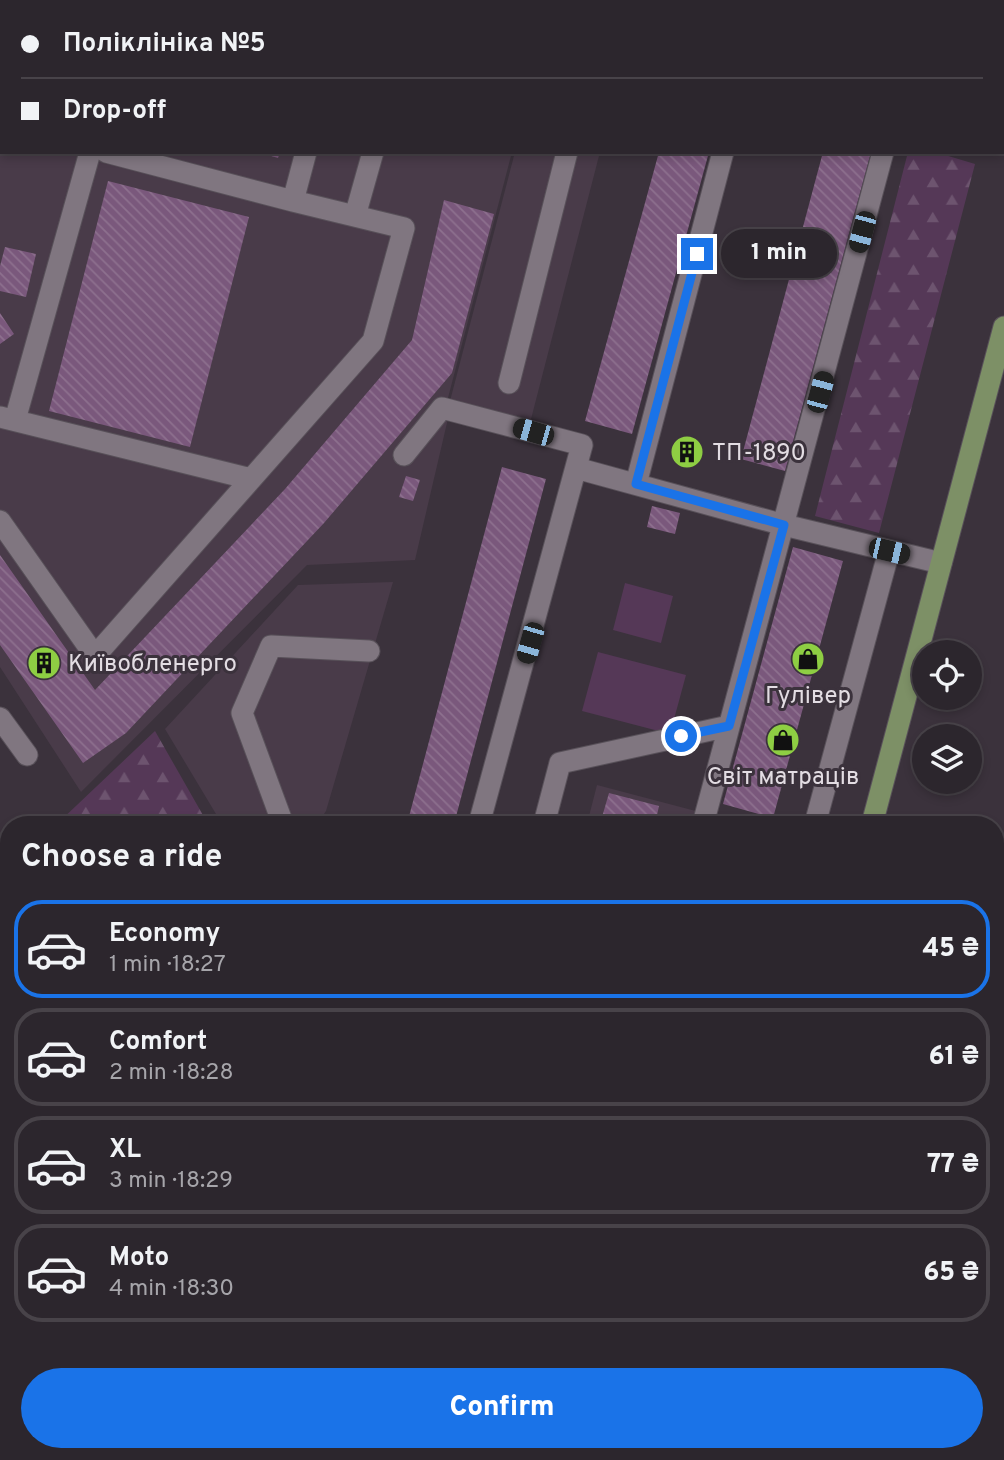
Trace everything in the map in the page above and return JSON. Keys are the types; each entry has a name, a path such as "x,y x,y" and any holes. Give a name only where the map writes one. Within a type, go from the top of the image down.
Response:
{"main road":[{"path":"874,816 1004,327"}],"lane":[{"path":"89,154 7,419 251,479"},
{"path":"0,521 95,656 373,341 404,229 114,154"},
{"path":"293,201 305,154"},
{"path":"355,216 372,154"},
{"path":"509,383 567,154"},
{"path":"636,484 722,154"},
{"path":"705,816 882,154"},
{"path":"404,456 442,408 582,445 481,816"},
{"path":"576,468 784,525 941,563"},
{"path":"818,816 889,551"},
{"path":"280,816 242,713 271,646 369,651"},
{"path":"0,718 27,755"},
{"path":"546,816 560,763 729,726"}],"shaded area":[{"path":"0,154 511,154 448,398 450,410 415,560 307,565 81,792 0,667"},
{"path":"514,154 599,154 530,423 450,401"},
{"path":"393,582 326,811 323,816 217,816 165,729 298,585"},
{"path":"597,785 715,816 589,816"}],"green space":[{"path":"907,154 942,154 975,164 879,533 815,516"},
{"path":"625,583 673,596 661,643 613,630"},
{"path":"598,652 686,675 670,734 582,711"},
{"path":"155,731 203,816 65,816"}],"building":[{"path":"658,154 708,154 632,434 585,421"},
{"path":"822,154 870,154 785,471 741,459"},
{"path":"108,181 249,217 190,447 49,411"},
{"path":"444,200 494,214 452,373 324,523 126,733 83,763 0,645 0,555 95,690 285,489 412,340"},
{"path":"5,247 36,254 26,297 0,291 0,266"},
{"path":"0,313 14,334 0,344"},
{"name":"ТП-1890","path":"676,440 702,446 698,463 672,457"},
{"path":"502,467 546,479 456,816 409,816"},
{"path":"406,476 420,480 413,501 399,497"},
{"path":"652,506 680,513 675,534 647,527"},
{"path":"793,547 843,561 774,816 723,804"},
{"path":"609,793 659,806 657,816 602,816"}],"place":[{"name":"ТП-1890","path":"687,452"},
{"name":"Гулівер","path":"808,659"},
{"name":"Київобленерго","path":"44,663"},
{"name":"Світ матраців","path":"783,740"}],"route":[{"path":"681,736 729,726 784,525 636,484 697,254"}]}
